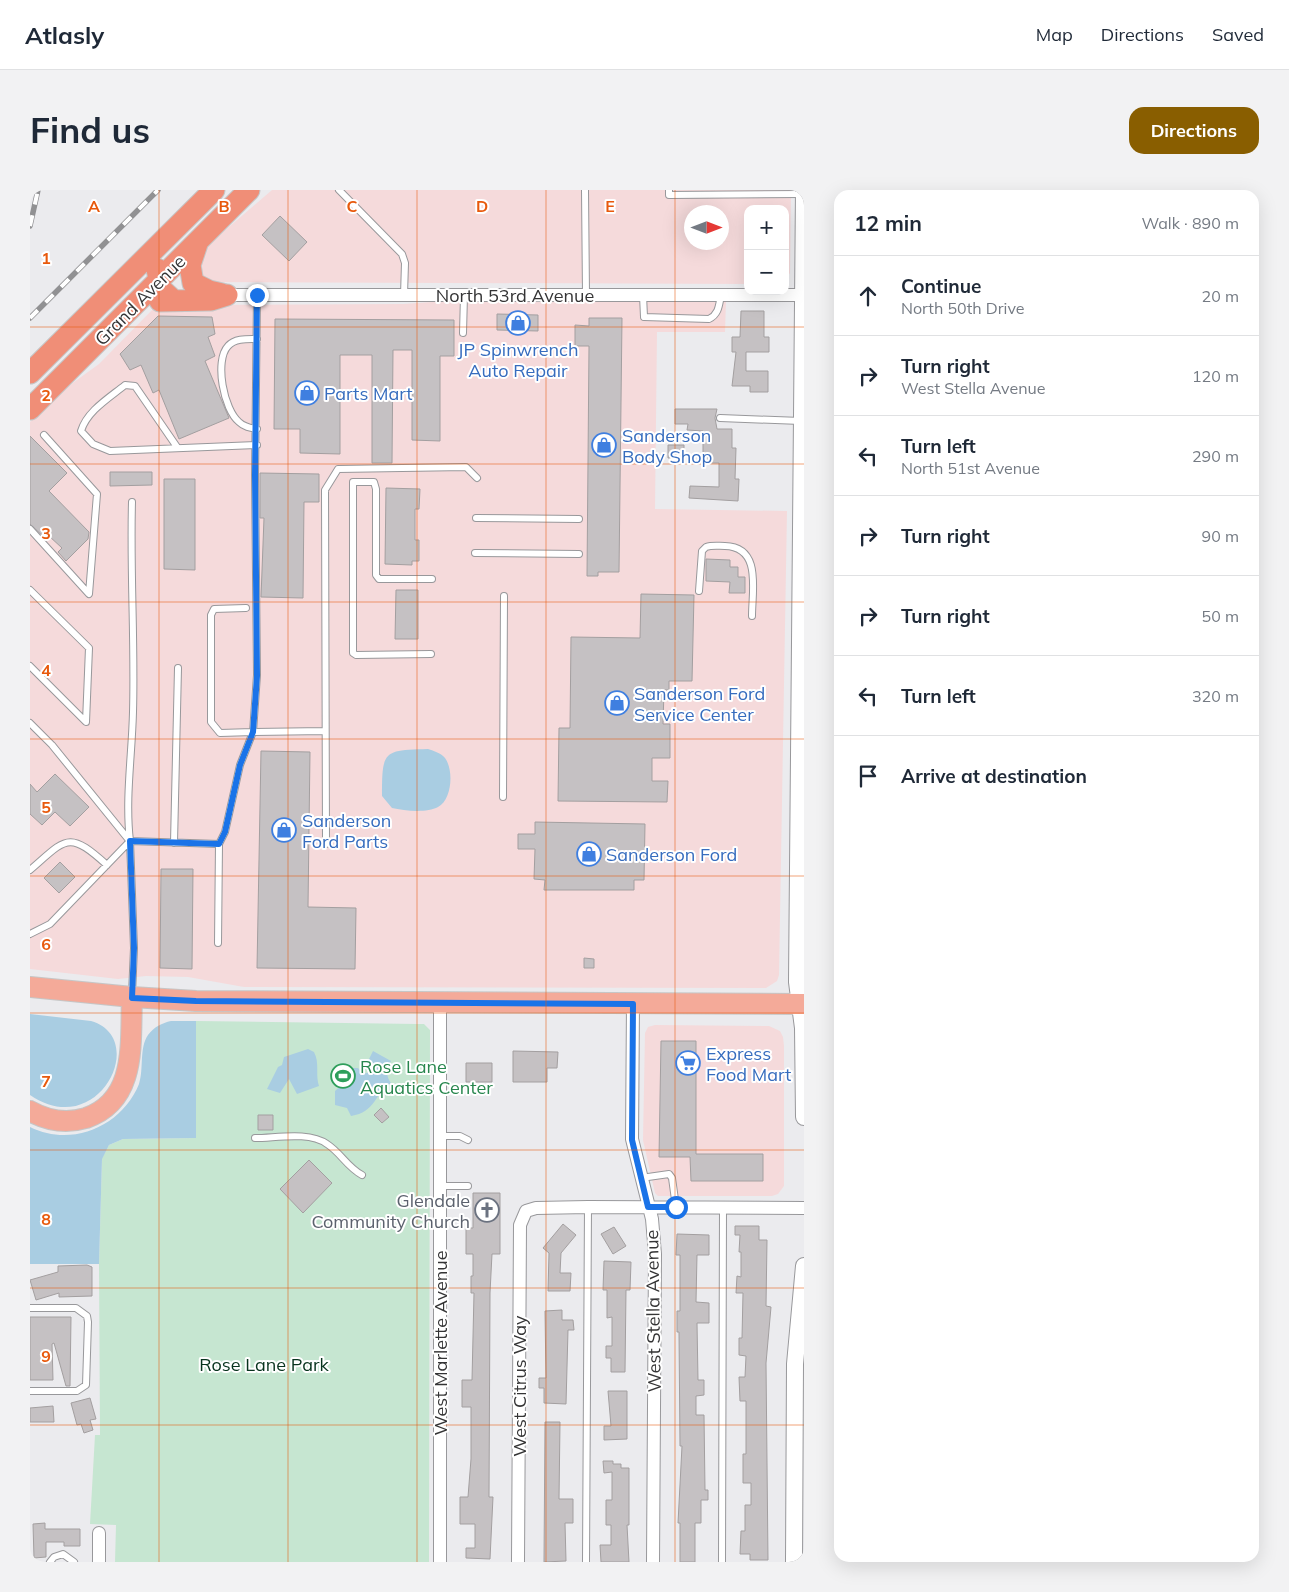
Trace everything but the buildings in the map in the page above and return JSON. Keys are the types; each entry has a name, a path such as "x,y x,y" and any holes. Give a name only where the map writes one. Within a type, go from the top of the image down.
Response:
{"highway":[{"name":"Grand Avenue","path":"30,373 214,190"},
{"name":"Grand Avenue","path":"30,409 249,190"},
{"path":"173,300 161,289 156,273 159,261 190,229 194,210"},
{"path":"199,240 190,265 193,283 209,291 227,295"},
{"path":"123,316 149,302 211,300 227,295"}],"main road":[{"path":"30,987 132,998 196,1001 802,1004"},
{"path":"30,1111 50,1120 69,1122 97,1113 116,1098 128,1072 132,998"}],"street":[{"path":"804,192 803,386 801,421 802,732 797,982 802,1004 804,1117"},
{"name":"North 53rd Avenue","path":"227,295 802,294"},
{"name":"West Marlette Avenue","path":"440,1003 440,1562"},
{"name":"West Stella Avenue","path":"633,1004 632,1140 648,1207 655,1254 653,1562"},
{"path":"588,1207 804,1208"},
{"name":"West Citrus Way","path":"518,1562 520,1225 526,1211 536,1208 588,1207"},
{"path":"794,1562 794,1364 804,1266"},
{"path":"99,1533 99,1562"}],"lane":[{"path":"339,190 402,254 405,263 404,295"},
{"path":"585,190 586,295"},
{"path":"669,190 669,195 738,196 762,192 804,192"},
{"path":"218,943 219,844 225,832 240,765 253,732 257,676 255,475 257,445 257,295"},
{"path":"463,334 464,295"},
{"path":"643,295 644,317 709,319 715,316 719,309 721,295"},
{"path":"257,339 239,340 228,345 222,356 220,367 231,412 238,422 248,428 257,429"},
{"path":"176,447 135,386 125,385 111,396 84,420 81,431 93,444 110,451 257,445"},
{"path":"720,418 801,421"},
{"path":"30,528 90,594 97,494 44,435"},
{"path":"326,844 325,490 338,469 466,467 478,478"},
{"path":"431,654 356,655 353,653 353,482 374,482 376,489 376,575 379,579 432,579"},
{"path":"132,502 130,561 133,711 127,820 130,841 134,948 132,998"},
{"path":"476,518 579,519"},
{"path":"699,591 702,551 706,547 733,546 744,551 752,565 752,616"},
{"path":"474,553 579,554"},
{"path":"30,590 88,648 86,722 30,666"},
{"path":"503,797 504,596"},
{"path":"246,608 218,608 214,609 211,615 211,722 220,733 325,731"},
{"path":"174,843 178,668"},
{"path":"30,724 52,745 130,841 219,844"},
{"path":"30,934 50,924 130,841"},
{"path":"30,870 57,846 66,842 77,842 86,846 107,865"},
{"path":"440,1136 460,1136 468,1140"},
{"path":"255,1138 314,1138 328,1144 351,1169 362,1175"},
{"path":"641,1178 669,1174 672,1178 676,1207"},
{"path":"440,1186 468,1186"},
{"path":"586,1562 588,1207"},
{"path":"722,1562 723,1208"},
{"path":"30,1308 76,1308 83,1311 87,1316 88,1342 86,1385 77,1391 30,1391"},
{"path":"50,1562 54,1557 63,1554 74,1562"}],"shaded area":[{"path":"272,190 791,190 790,273 789,274 789,205 744,205 744,284 202,282 199,258 209,244"},
{"path":"459,300 726,301 725,332 657,332 655,509 787,511 779,975 777,981 766,988 244,987 188,977 146,976 118,979 30,969 30,422 63,390 99,364 154,308 172,305 404,304"},
{"path":"655,1025 769,1026 780,1031 784,1046 784,1186 778,1194 772,1196 658,1196 655,1193 643,1140 645,1033 648,1027"}],"green space":[{"name":"Rose Lane Park","path":"196,1021 424,1024 430,1030 429,1562 115,1562 116,1525 90,1524 95,1435 100,1435 99,1264 102,1158 109,1145 123,1139 196,1138"}],"water":[{"path":"428,749 442,755 448,763 450,770 449,792 443,803 433,809 422,811 392,808 382,796 383,770 388,756 402,750"},
{"path":"30,1014 91,1021 108,1031 116,1046 116,1064 108,1082 95,1097 77,1106 55,1106 30,1095"},
{"path":"171,1021 196,1021 196,1138 123,1139 109,1145 102,1159 99,1264 30,1264 30,1127 46,1133 78,1134 108,1122 131,1099 139,1084 145,1040 148,1035 158,1026"},
{"path":"308,1049 314,1052 316,1056 319,1086 297,1094 289,1079 280,1093 267,1089 278,1067 282,1065 284,1057"},
{"path":"373,1051 391,1061 387,1072 391,1083 385,1087 370,1107 359,1114 351,1116 347,1108 335,1105 335,1091 346,1081 345,1075 349,1068 358,1068 363,1074 370,1072 372,1063 368,1061"}],"railway":[{"path":"30,226 38,190"},
{"path":"30,318 158,190"}],"place":[{"name":"JP Spinwrench Auto Repair","path":"518,323"},
{"name":"Parts Mart","path":"307,393"},
{"name":"Sanderson Body Shop","path":"604,445"},
{"name":"Sanderson Ford Service Center","path":"617,703"},
{"name":"Sanderson Ford Parts","path":"284,830"},
{"name":"Sanderson Ford","path":"589,854"},
{"name":"Express Food Mart","path":"688,1063"},
{"name":"Rose Lane Aquatics Center","path":"343,1076"},
{"name":"Glendale Community Church","path":"487,1210"}],"route":[{"path":"257,295 257,445 255,475 257,676 253,732 233,788 229,817 219,844 130,841 134,948 132,998 196,1001 633,1004 632,1140 635,1158 648,1207 676,1207"}]}
